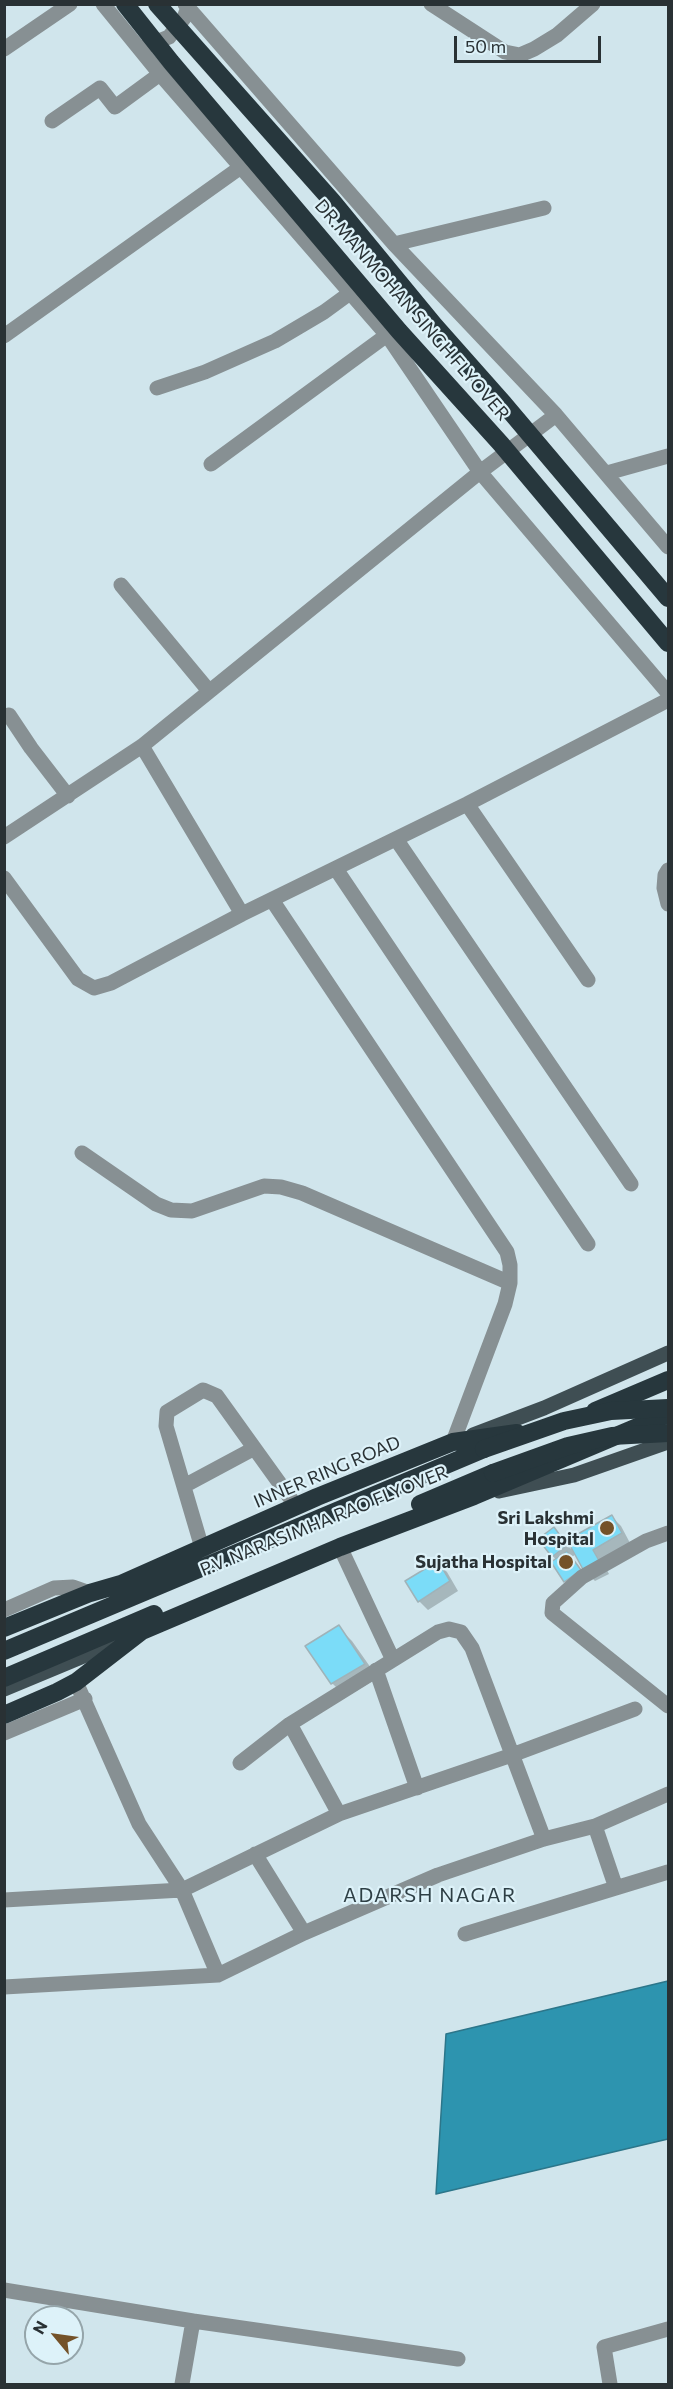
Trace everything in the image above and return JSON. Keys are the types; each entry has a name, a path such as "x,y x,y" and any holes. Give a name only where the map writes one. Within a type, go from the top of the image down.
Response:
{"highway":[{"name":"DR.MANMOHAN SINGH FLYOVER","path":"125,4 171,62 399,331 514,459 669,643"},
{"name":"DR.MANMOHAN SINGH FLYOVER","path":"157,4 332,201 434,325 669,598"},
{"path":"453,1442 554,1427 669,1380"},
{"name":"P.V. NARASIMHA RAO FLYOVER","path":"4,1651 523,1435 564,1421 611,1412 669,1408"},
{"path":"4,1715 76,1682 142,1631 340,1548 474,1496 669,1413"},
{"name":"P.V. NARASIMHA RAO FLYOVER","path":"4,1678 531,1458 568,1446 612,1436 669,1433"},
{"name":"INNER RING ROAD","path":"121,1584 296,1506 453,1442"},
{"path":"4,1628 90,1593 121,1584"}],"main road":[{"name":"INNER RING ROAD","path":"453,1442 544,1408 669,1353"},
{"path":"474,1496 574,1475 669,1442"},
{"name":"INNER RING ROAD","path":"4,1637 121,1584"},
{"path":"4,1689 142,1631"}],"street":[{"path":"4,49 70,4"},
{"path":"103,4 160,74 387,335 480,472 669,693"},
{"path":"431,4 505,52 520,54 534,49 557,35 593,4"},
{"path":"138,47 169,37 184,18 187,6"},
{"path":"187,6 394,244 556,415 667,542"},
{"path":"52,121 100,88 115,107 160,74"},
{"path":"4,336 241,167"},
{"path":"394,244 544,208"},
{"path":"157,388 205,372 275,340 324,312 350,292"},
{"path":"211,464 387,335"},
{"path":"4,837 142,746 480,472 556,415"},
{"path":"607,473 669,456"},
{"path":"121,585 209,691"},
{"path":"4,878 78,979 94,988 111,983 242,914 467,804 669,700"},
{"path":"9,715 68,796"},
{"path":"142,746 242,914"},
{"path":"467,804 588,980"},
{"path":"396,839 631,1184"},
{"path":"336,869 588,1244"},
{"path":"669,870 665,875 664,888 669,904"},
{"path":"272,900 507,1252 510,1283 506,1304 453,1442"},
{"path":"82,1153 156,1204 171,1210 192,1211 264,1186 281,1187 302,1193 510,1283"},
{"path":"202,1548 166,1426 167,1412 203,1390 217,1396 296,1506"},
{"path":"184,1486 253,1449"},
{"path":"669,1533 646,1541 582,1577 553,1603 552,1613 669,1706"},
{"path":"340,1548 393,1660"},
{"path":"4,1610 54,1588 74,1587 90,1593"},
{"path":"240,1763 290,1724 438,1632 448,1629 460,1632 472,1648 544,1839"},
{"path":"376,1670 417,1788"},
{"path":"76,1682 139,1824 183,1890 218,1976"},
{"path":"4,1733 85,1699"},
{"path":"4,1900 183,1890 339,1814 512,1755 635,1709"},
{"path":"290,1724 339,1814"},
{"path":"4,1988 218,1976 303,1933 438,1875 544,1839 595,1826 669,1794"},
{"path":"595,1826 616,1888"},
{"path":"255,1854 303,1933"},
{"path":"465,1934 669,1872"},
{"path":"4,2290 193,2321 458,2359"},
{"path":"182,2385 193,2321"},
{"path":"610,2385 604,2347 669,2330"}],"water":[{"path":"668,1981 668,2139 436,2194 446,2034"}],"building":[{"path":"612,1515 622,1533 593,1550 601,1564 585,1573 567,1540"},
{"path":"554,1527 567,1545 552,1557 538,1539"},
{"path":"567,1551 581,1570 564,1582 551,1562"},
{"path":"438,1561 450,1581 418,1602 405,1581"},
{"path":"339,1625 365,1664 331,1684 305,1646"}],"place":[{"name":"Sri Lakshmi Hospital","path":"607,1528"},
{"name":"Sujatha Hospital","path":"566,1562"}],"district":[{"name":"ADARSH NAGAR","path":"430,1895"}]}
